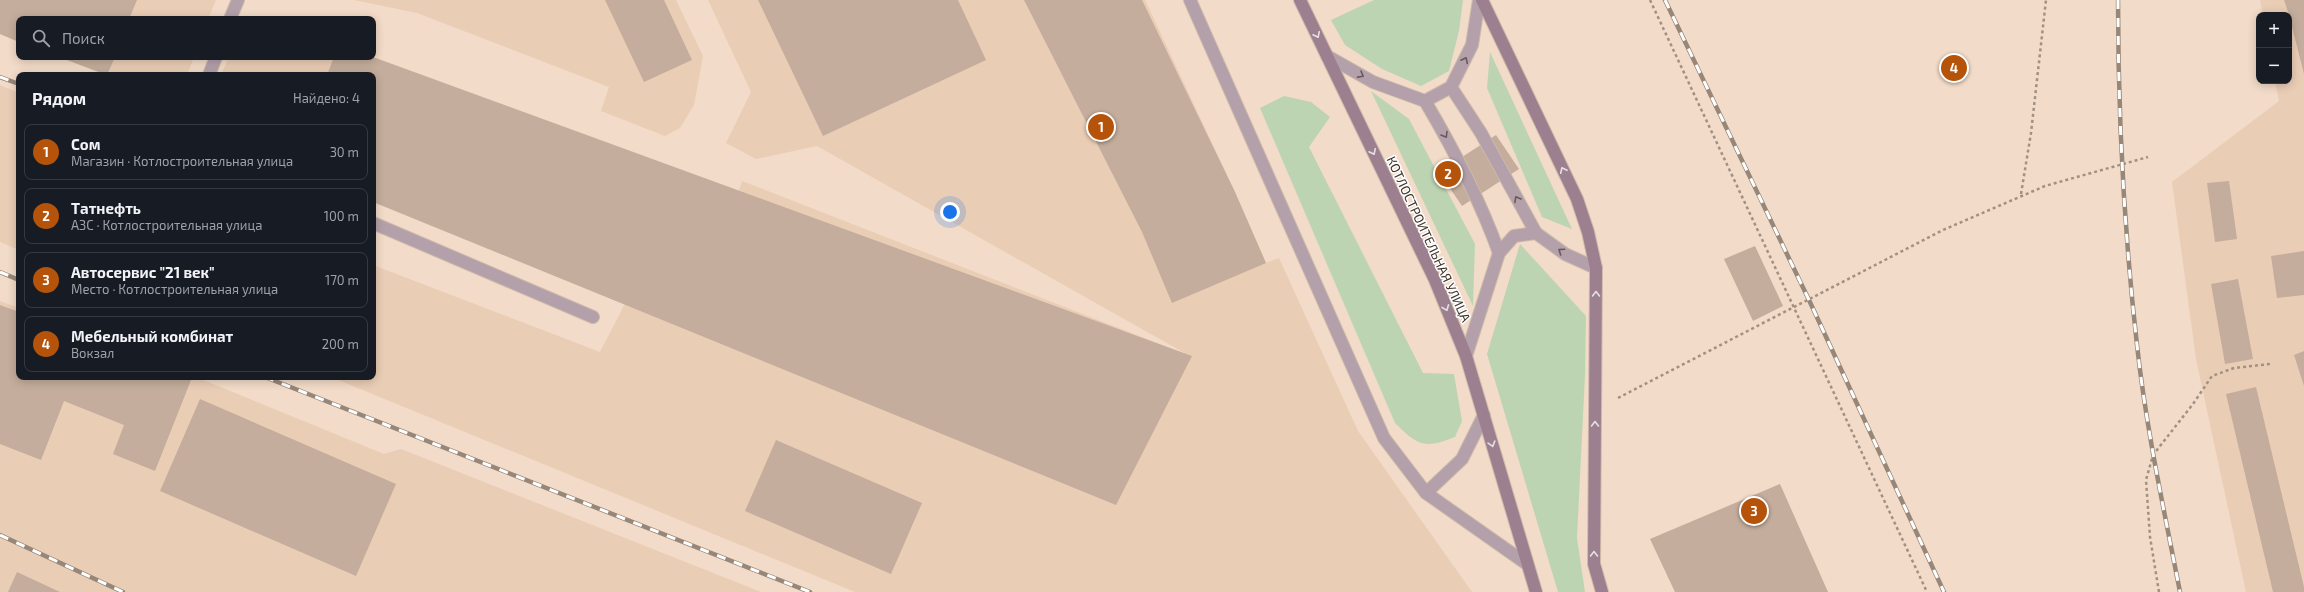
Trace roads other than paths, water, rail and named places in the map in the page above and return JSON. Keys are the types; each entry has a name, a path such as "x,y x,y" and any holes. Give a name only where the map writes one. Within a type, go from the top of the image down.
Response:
{"main road":[{"name":"КОТЛОСТРОИТЕЛЬНАЯ УЛИЦА","path":"1300,0 1435,280 1466,356 1536,592"},
{"path":"1482,0 1577,199 1588,232 1596,268 1594,564 1602,592"}],"lane":[{"path":"231,16 238,0"},
{"path":"1190,0 1384,438 1426,493 1527,564"},
{"path":"1425,101 1451,87 1472,45 1478,0"},
{"path":"1327,56 1373,82 1425,101 1453,149 1488,225 1498,253"},
{"path":"210,72 215,60"},
{"path":"1451,87 1481,133 1536,233 1565,254 1596,268"},
{"path":"376,224 593,317"},
{"path":"1466,356 1498,253 1514,236 1536,233"},
{"path":"1426,493 1462,459 1484,415"}],"railway":[{"path":"1665,0 1809,300 1944,592"},
{"path":"2118,0 2119,86 2123,173 2132,302 2145,407 2180,592"},
{"path":"0,77 16,83"},
{"path":"0,272 16,279"},
{"path":"273,380 810,592"},
{"path":"0,535 123,592"}],"place":[{"name":"Мебельный комбинат","path":"1954,68"},
{"name":"Сом","path":"1101,127"},
{"name":"Татнефть","path":"1448,174"},
{"name":"Автосервис \"21 век\"","path":"1754,511"}]}
